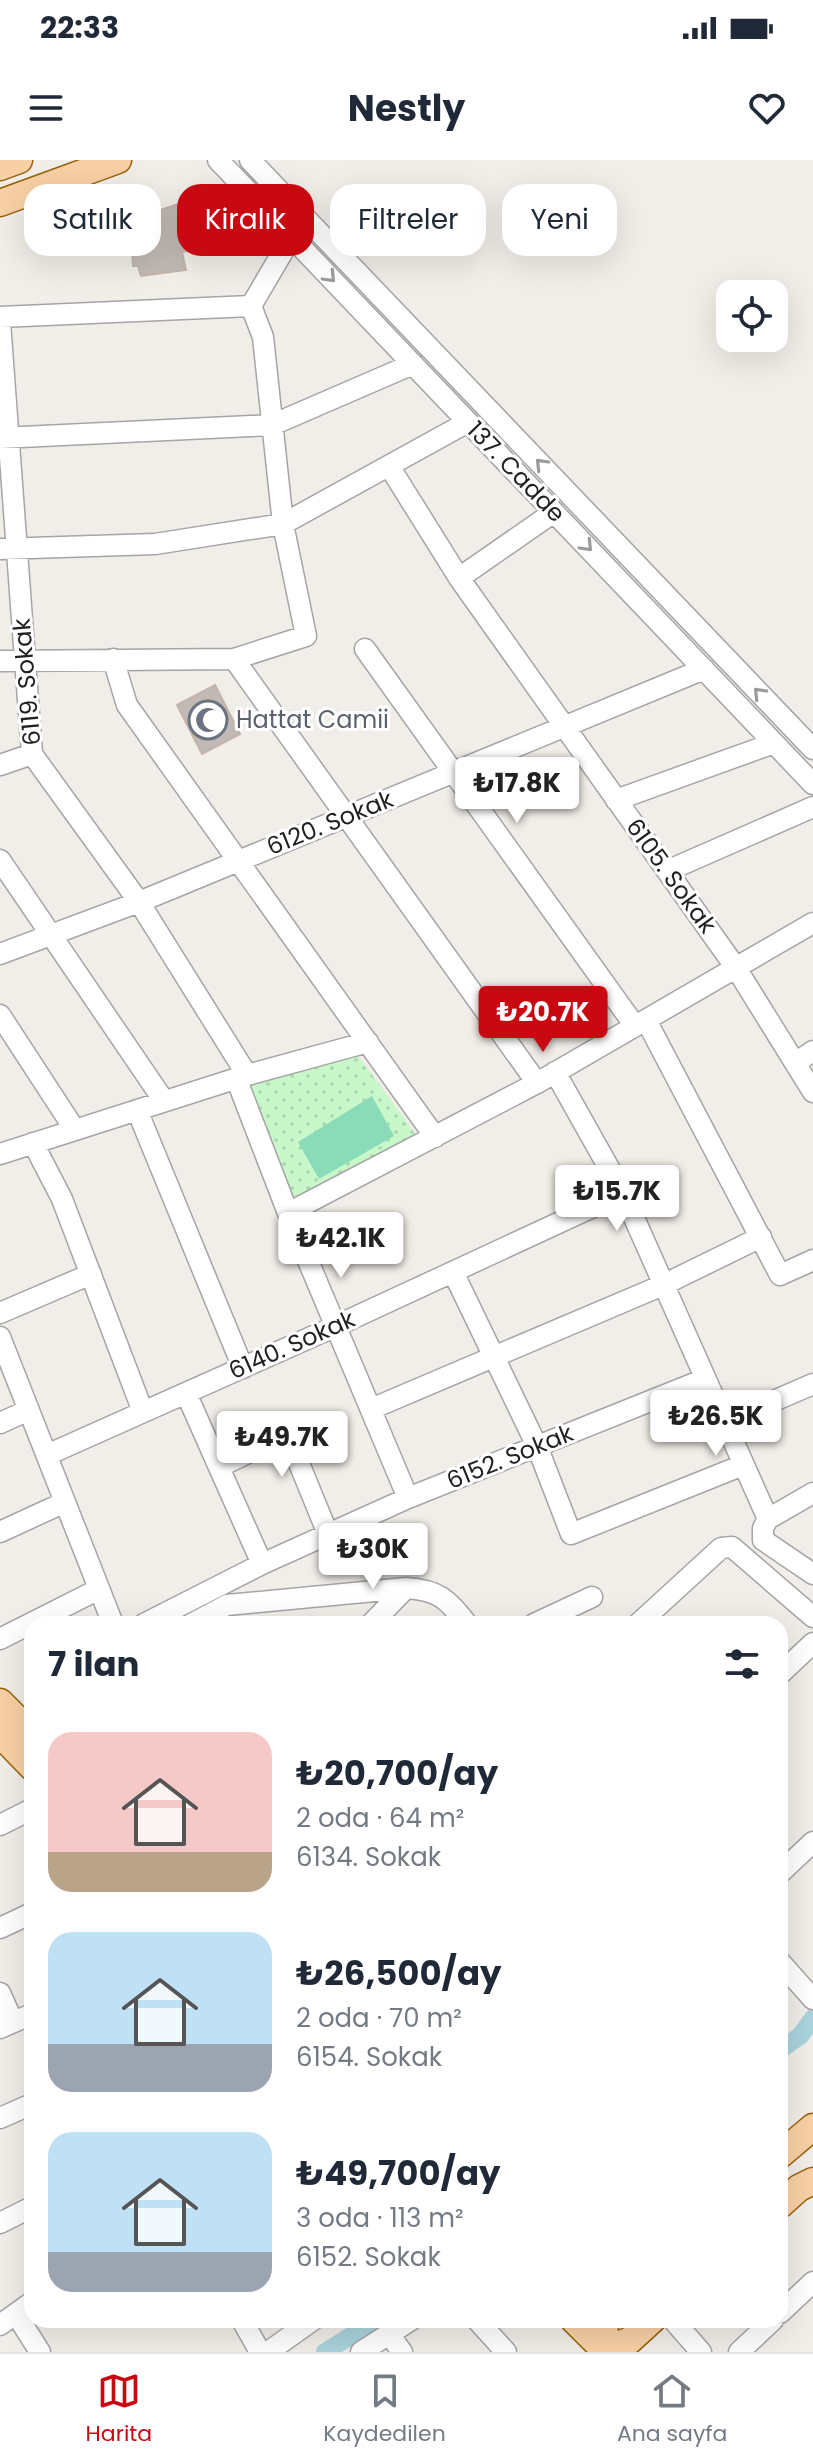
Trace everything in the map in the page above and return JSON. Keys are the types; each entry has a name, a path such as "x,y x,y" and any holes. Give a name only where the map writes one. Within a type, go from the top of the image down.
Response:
{"main road":[{"path":"0,167 19,160"},
{"path":"0,203 118,160"},
{"path":"0,1702 24,1726"},
{"path":"0,1734 24,1759"},
{"path":"788,2148 813,2127"},
{"path":"788,2198 813,2181"},
{"path":"587,2328 620,2349"},
{"path":"610,2328 620,2349"},
{"path":"620,2349 643,2328"}],"street":[{"name":"137. Cadde","path":"218,160 241,184"},
{"name":"137. Cadde","path":"250,160 274,184"},
{"name":"137. Cadde","path":"314,224 813,749"},
{"path":"251,306 280,256"},
{"name":"137. Cadde","path":"311,256 813,784"},
{"path":"0,319 251,306"},
{"path":"0,661 234,659 306,636 283,524 263,337 251,306"},
{"name":"6119. Sokak","path":"0,319 8,549 25,660 32,754 139,902 241,1076 288,1213 408,1498"},
{"path":"4,438 272,425 413,364"},
{"path":"8,549 155,544 283,524 468,422"},
{"name":"6105. Sokak","path":"389,466 459,578 736,968 813,1092"},
{"path":"459,578 554,512"},
{"path":"365,649 452,773 640,1023 780,1275 813,1260"},
{"path":"113,659 127,705 435,1137"},
{"path":"234,659 537,1083"},
{"name":"6120. Sokak","path":"0,954 139,902 704,669"},
{"path":"616,800 774,743"},
{"path":"0,765 32,754"},
{"path":"667,871 813,807"},
{"path":"0,860 164,1101"},
{"path":"288,1213 537,1083 813,923"},
{"path":"0,1015 75,1130"},
{"path":"0,1154 241,1076 368,1042"},
{"path":"795,1063 813,1051"},
{"path":"555,1072 623,1193 768,1519"},
{"path":"137,1110 243,1368"},
{"path":"33,1143 62,1199 143,1412"},
{"name":"6140. Sokak","path":"47,1455 623,1193"},
{"path":"371,1409 663,1285 761,1237"},
{"path":"453,1272 537,1446 571,1534 743,1465"},
{"path":"0,1313 91,1274"},
{"path":"0,1337 110,1616"},
{"name":"6152. Sokak","path":"160,1616 262,1564 408,1498 705,1379"},
{"path":"725,1422 813,1384"},
{"path":"186,1393 262,1564"},
{"path":"0,1423 29,1410"},
{"path":"219,1467 287,1434 328,1534"},
{"path":"813,1493 768,1519 763,1528 763,1540 813,1574"},
{"path":"0,1532 65,1502"},
{"path":"647,1616 721,1548 732,1547 813,1617"},
{"path":"206,1616 227,1605 406,1588 429,1589 452,1605 461,1616"},
{"path":"379,1616 406,1588"},
{"path":"46,1616 99,1589"},
{"path":"551,1616 592,1597"},
{"path":"0,1639 24,1627"},
{"path":"788,1666 813,1643"},
{"path":"0,1825 24,1813"},
{"path":"788,1865 813,1842"},
{"path":"0,1928 24,1917"},
{"path":"788,1971 806,1991"},
{"path":"0,1993 15,2022"},
{"path":"0,2118 24,2108"},
{"path":"0,2223 24,2211"},
{"path":"788,2305 813,2282"},
{"path":"25,2328 40,2352"},
{"path":"246,2328 260,2352"},
{"path":"268,2352 302,2328"},
{"path":"361,2352 398,2328"},
{"path":"484,2328 506,2352"},
{"path":"680,2328 701,2352"},
{"path":"739,2352 764,2328"},
{"path":"389,2334 402,2352"}],"green space":[{"path":"357,1054 417,1136 291,1205 246,1086"},
{"path":"372,1096 394,1136 319,1179 298,1142"}],"building":[{"path":"177,205 177,256 183,256 186,270 141,276 138,266 133,266 132,256 161,256 161,210"},
{"name":"Hattat Camii","path":"215,685 240,734 202,754 177,705"}],"waterway":[{"path":"788,2044 800,2036 813,2018"},
{"path":"325,2352 363,2328"}],"place":[{"name":"Hattat Camii","path":"208,720"}]}
